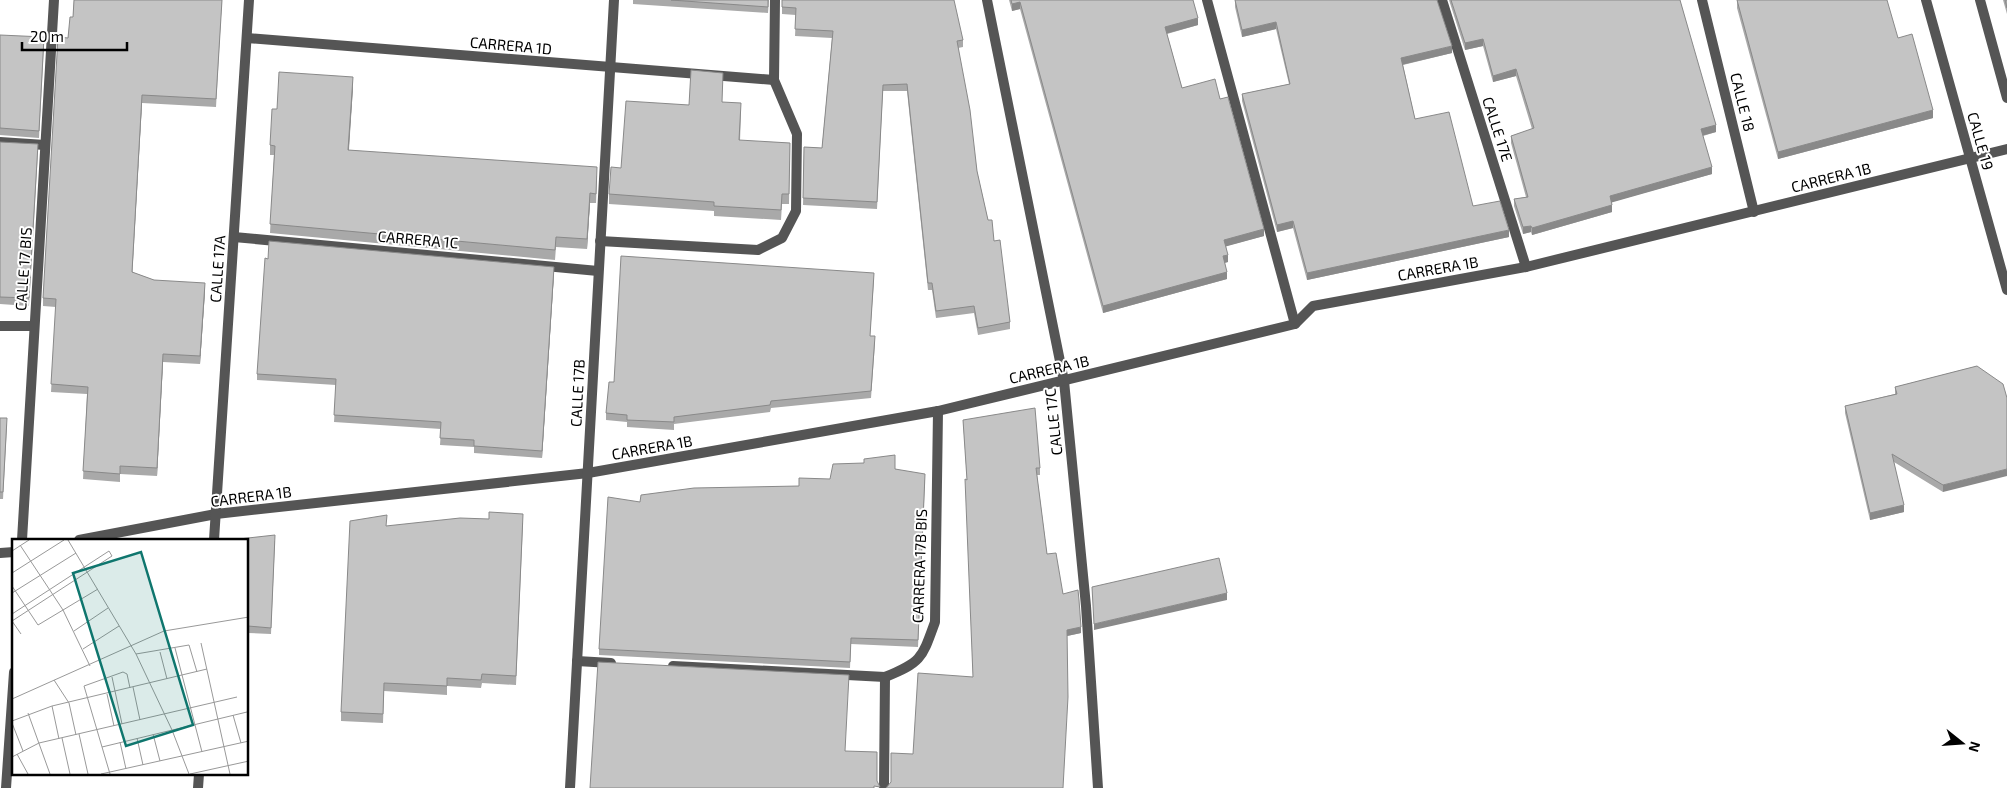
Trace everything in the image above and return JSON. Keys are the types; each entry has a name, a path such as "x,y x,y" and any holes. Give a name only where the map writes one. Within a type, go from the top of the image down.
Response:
{"street":[{"name":"CALLE 17 BIS","path":"22,539 54,0"},
{"name":"CALLE 17A","path":"214,539 249,0"},
{"name":"CALLE 17B","path":"570,788 614,0"},
{"path":"600,241 758,250 782,238 796,211 797,134 774,80 775,0"},
{"name":"CALLE 17C","path":"987,0 1064,381 1086,606 1098,788"},
{"path":"1207,0 1295,324"},
{"name":"CALLE 17E","path":"1442,0 1526,267"},
{"name":"CALLE 18","path":"1702,0 1754,212"},
{"name":"CALLE 19","path":"1926,0 2007,290"},
{"path":"1980,0 2007,98"},
{"name":"CARRERA 1D","path":"247,38 774,80"},
{"path":"0,142 46,145"},
{"name":"CARRERA 1B","path":"83,539 216,514 588,473 938,411 1295,324 1313,306 1526,267 2007,149"},
{"name":"CARRERA 1C","path":"234,236 598,271"},
{"path":"0,326 34,326"},
{"name":"CARRERA 17B BIS","path":"885,677 906,668 923,654 936,622 938,411"},
{"path":"577,662 626,664"},
{"path":"666,666 885,677 884,788"},
{"path":"6,788 12,701"}],"building":[{"path":"74,0 222,0 216,99 142,95 132,272 154,280 205,283 200,356 163,354 157,468 120,466 120,474 83,471 88,387 51,384 56,299 43,298 58,37 68,38 70,17 73,17"},
{"path":"671,0 768,0 768,7"},
{"path":"782,0 954,0 963,40 957,41 970,110 977,171 988,220 992,220 994,241 1000,240 1010,322 978,328 974,306 936,311 932,283 928,283 907,84 883,85 877,202 803,198 804,147 822,148 833,31 795,29 796,8 782,7"},
{"path":"1011,0 1193,0 1198,18 1165,27 1182,88 1215,79 1220,99 1228,97 1264,229 1224,240 1228,255 1223,256 1227,272 1103,306 1020,2 1012,4"},
{"path":"1235,0 1437,0 1452,46 1401,58 1415,119 1449,112 1473,206 1500,201 1509,230 1307,273 1293,221 1277,225 1242,94 1290,84 1276,22 1242,30"},
{"path":"1451,0 1680,0 1716,125 1701,129 1712,167 1610,196 1612,205 1532,228 1531,226 1523,227 1514,199 1528,197 1511,136 1534,128 1516,69 1493,76 1483,39 1465,43"},
{"path":"1737,0 1887,0 1898,38 1912,34 1933,110 1778,152"},
{"path":"0,35 44,37 39,131 0,128"},
{"path":"691,70 723,73 722,102 741,103 739,140 790,143 789,194 782,194 781,210 714,206 714,202 609,194 611,167 621,168 626,101 689,105"},
{"path":"279,72 353,77 348,150 597,167 596,194 590,193 587,239 556,237 555,250 270,224 275,146 270,145 272,109 277,109"},
{"path":"0,142 38,144 29,298 0,297"},
{"path":"269,241 554,267 542,451 474,446 474,440 440,438 441,422 334,415 336,379 257,374 265,258 268,259"},
{"path":"621,256 874,273 870,336 875,336 871,391 771,401 770,405 674,417 674,422 627,420 627,415 606,413 609,382 614,382"},
{"path":"1977,366 2003,384 2007,398 2007,469 1943,485 1892,454 1904,505 1870,513 1845,406 1897,394 1895,387"},
{"path":"1035,408 1040,468 1036,468 1047,554 1056,553 1063,594 1078,590 1081,627 1067,630 1068,697 1063,788 886,788 891,782 891,753 913,754 918,673 973,677 965,479 967,480 963,420"},
{"path":"0,418 7,418 3,492 0,492"},
{"path":"895,455 895,469 925,474 918,640 851,638 850,662 599,649 608,497 640,502 641,495 694,488 799,486 799,478 830,479 833,464 864,463 864,459"},
{"path":"489,512 523,514 516,676 482,674 481,680 447,678 447,686 384,683 383,714 341,712 350,521 387,515 386,526 460,518 489,519"},
{"path":"275,535 271,628 249,626 249,539 239,539"},
{"path":"1219,558 1227,593 1094,624 1092,587"},
{"path":"598,662 849,675 845,751 877,752 877,781 880,787 590,788"}]}
